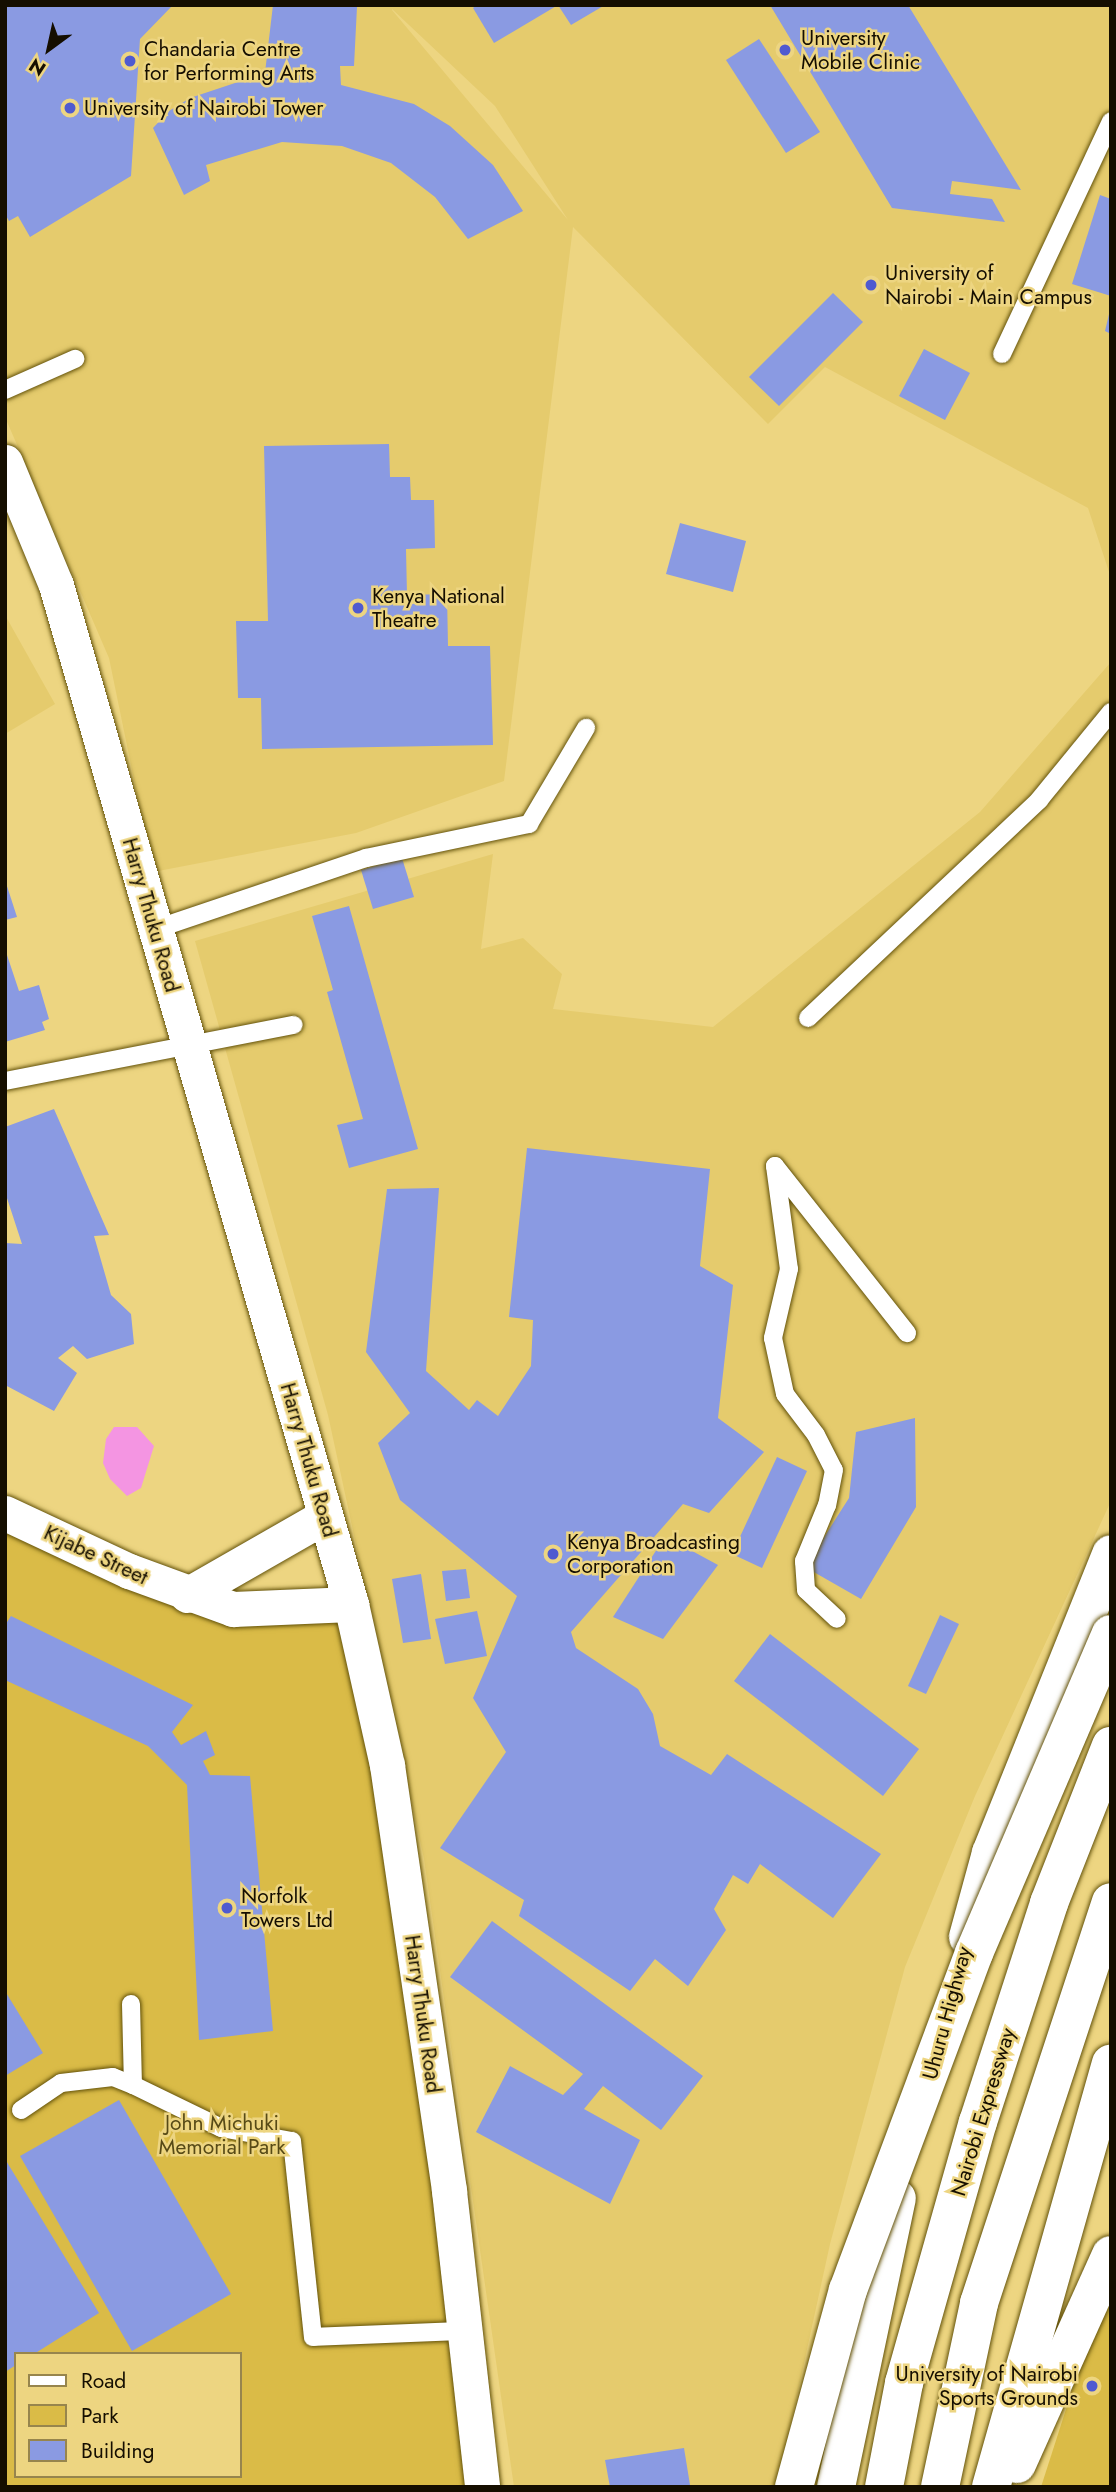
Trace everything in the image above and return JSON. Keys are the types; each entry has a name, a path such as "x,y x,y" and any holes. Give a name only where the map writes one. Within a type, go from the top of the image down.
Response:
{"highway":[{"name":"Uhuru Highway","path":"836,2487 888,2230 991,1853 1111,1554"},
{"path":"794,2487 853,2277 974,1953 1111,1634"},
{"name":"Nairobi Expressway","path":"884,2487 904,2383 978,2122 1049,1903 1111,1746"},
{"path":"940,2487 979,2303 1111,1902"},
{"path":"991,2487 1111,2064"},
{"path":"1007,2487 1111,2255"}],"street":[{"name":"Harry Thuku Road","path":"5,462 57,586 351,1604 387,1765 449,2190 482,2487"},
{"name":"Kijabe Street","path":"5,1513 187,1595 233,1609 351,1604"},
{"path":"187,1595 325,1517"}],"lane":[{"path":"1002,354 1111,121"},
{"path":"5,390 75,359"},
{"path":"808,1018 1038,800 1111,712"},
{"path":"156,929 366,858 529,824 586,728"},
{"path":"5,1081 294,1025"},
{"path":"837,1619 806,1590 804,1561 827,1505 834,1470 816,1435 785,1394 773,1338 789,1269 775,1166 907,1333"},
{"path":"131,2004 133,2085"},
{"path":"21,2110 61,2083 113,2077 220,2128 292,2141 313,2337 464,2331"}],"shaded area":[{"path":"5,5 1111,5 1111,578 1088,508 825,367 768,424 573,227 504,781 356,833 153,872 109,658 5,417","holes":["392,9 495,106 568,220"]},
{"path":"5,615 55,704 5,734"},
{"path":"1111,662 1111,1501 975,1796 905,1967 830,2244 777,2487 514,2487 424,1859 328,1415 195,941 493,854 481,949 523,938 562,974 553,1009 713,1027 980,812"},
{"path":"114,1427 137,1427 154,1446 141,1488 127,1496 110,1479 103,1463 106,1439"}],"green space":[{"name":"John Michuki Memorial Park","path":"5,1512 187,1595 351,1604 482,2487 5,2487"},
{"name":"University of Nairobi Sports Grounds","path":"1111,2279 1111,2487 1041,2487 1106,2285"}],"building":[{"name":"University of Nairobi Tower","path":"5,5 173,5 140,39 131,176 30,237 18,216 9,221 5,214"},
{"path":"273,5 357,7 354,66 340,66 341,85 414,104 450,126 493,165 523,211 468,239 435,197 391,163 342,146 282,142 206,165 210,181 184,195 153,128 169,111 190,98 244,80 264,81"},
{"path":"477,5 558,5 494,43 473,8"},
{"path":"558,5 605,5 571,25"},
{"path":"770,5 908,5 1021,190 952,181 950,194 992,199 1005,222 892,208"},
{"path":"759,39 820,132 786,153 726,60"},
{"path":"1100,195 1111,199 1111,296 1072,284"},
{"path":"833,293 863,322 779,406 749,377"},
{"path":"1111,310 1111,334 1105,331"},
{"path":"924,349 970,373 945,420 899,396"},
{"name":"Kenya National Theatre","path":"389,444 390,477 410,477 411,500 434,500 435,548 406,549 407,595 447,594 448,646 490,646 493,745 262,749 261,698 238,698 236,621 268,621 264,446"},
{"path":"680,523 746,541 733,592 666,574"},
{"path":"402,858 414,897 373,909 361,870"},
{"path":"5,880 17,917 5,920"},
{"path":"349,906 418,1149 349,1168 337,1125 363,1119 327,992 333,990 312,916"},
{"path":"5,949 19,991 39,985 49,1019 42,1022 45,1030 5,1042"},
{"path":"54,1109 109,1235 94,1236 111,1295 131,1314 134,1344 87,1359 73,1346 58,1358 77,1373 54,1411 5,1385 5,1243 22,1244 5,1192 5,1127"},
{"name":"Kenya Broadcasting Corporation","path":"527,1148 710,1169 700,1266 733,1285 718,1418 764,1452 709,1513 683,1504 571,1632 576,1648 638,1689 653,1714 660,1746 711,1775 727,1754 881,1854 833,1918 760,1864 748,1884 733,1875 714,1909 726,1930 688,1986 655,1959 630,1991 519,1916 524,1900 440,1848 506,1752 473,1698 517,1596 400,1500 378,1443 410,1413 366,1352 387,1189 439,1188 426,1371 469,1410 477,1400 498,1416 531,1366 533,1320 509,1317"},
{"path":"915,1418 916,1507 861,1599 805,1567 849,1498 856,1432"},
{"path":"777,1457 807,1471 762,1568 732,1554"},
{"path":"659,1546 683,1546 718,1565 663,1639 613,1617"},
{"path":"466,1569 470,1598 446,1601 442,1571"},
{"path":"421,1574 431,1639 403,1643 392,1579"},
{"path":"477,1611 487,1656 445,1664 435,1619"},
{"path":"940,1615 959,1624 926,1694 908,1686"},
{"name":"Norfolk Towers Ltd","path":"11,1616 193,1705 172,1732 181,1745 206,1731 215,1755 203,1761 210,1775 250,1776 273,2031 199,2040 187,1785 148,1746 5,1680 5,1625"},
{"path":"770,1634 919,1749 883,1796 734,1681"},
{"path":"492,1921 703,2076 661,2130 603,2086 584,2109 640,2140 610,2204 476,2132 510,2066 563,2095 583,2074 450,1977"},
{"path":"5,1991 43,2053 5,2076"},
{"path":"119,2100 231,2294 132,2351 20,2156"},
{"path":"5,2159 99,2313 37,2352 14,2352 14,2366 5,2372"},
{"path":"684,2448 690,2485 610,2487 605,2460"}],"place":[{"name":"University Mobile Clinic","path":"785,50"},
{"name":"Chandaria Centre for Performing Arts","path":"130,61"},
{"name":"University of Nairobi Tower","path":"70,108"},
{"name":"University of Nairobi - Main Campus","path":"871,285"},
{"name":"Kenya National Theatre","path":"358,608"},
{"name":"Kenya Broadcasting Corporation","path":"553,1554"},
{"name":"Norfolk Towers Ltd","path":"227,1908"},
{"name":"University of Nairobi Sports Grounds","path":"1092,2386"}]}
